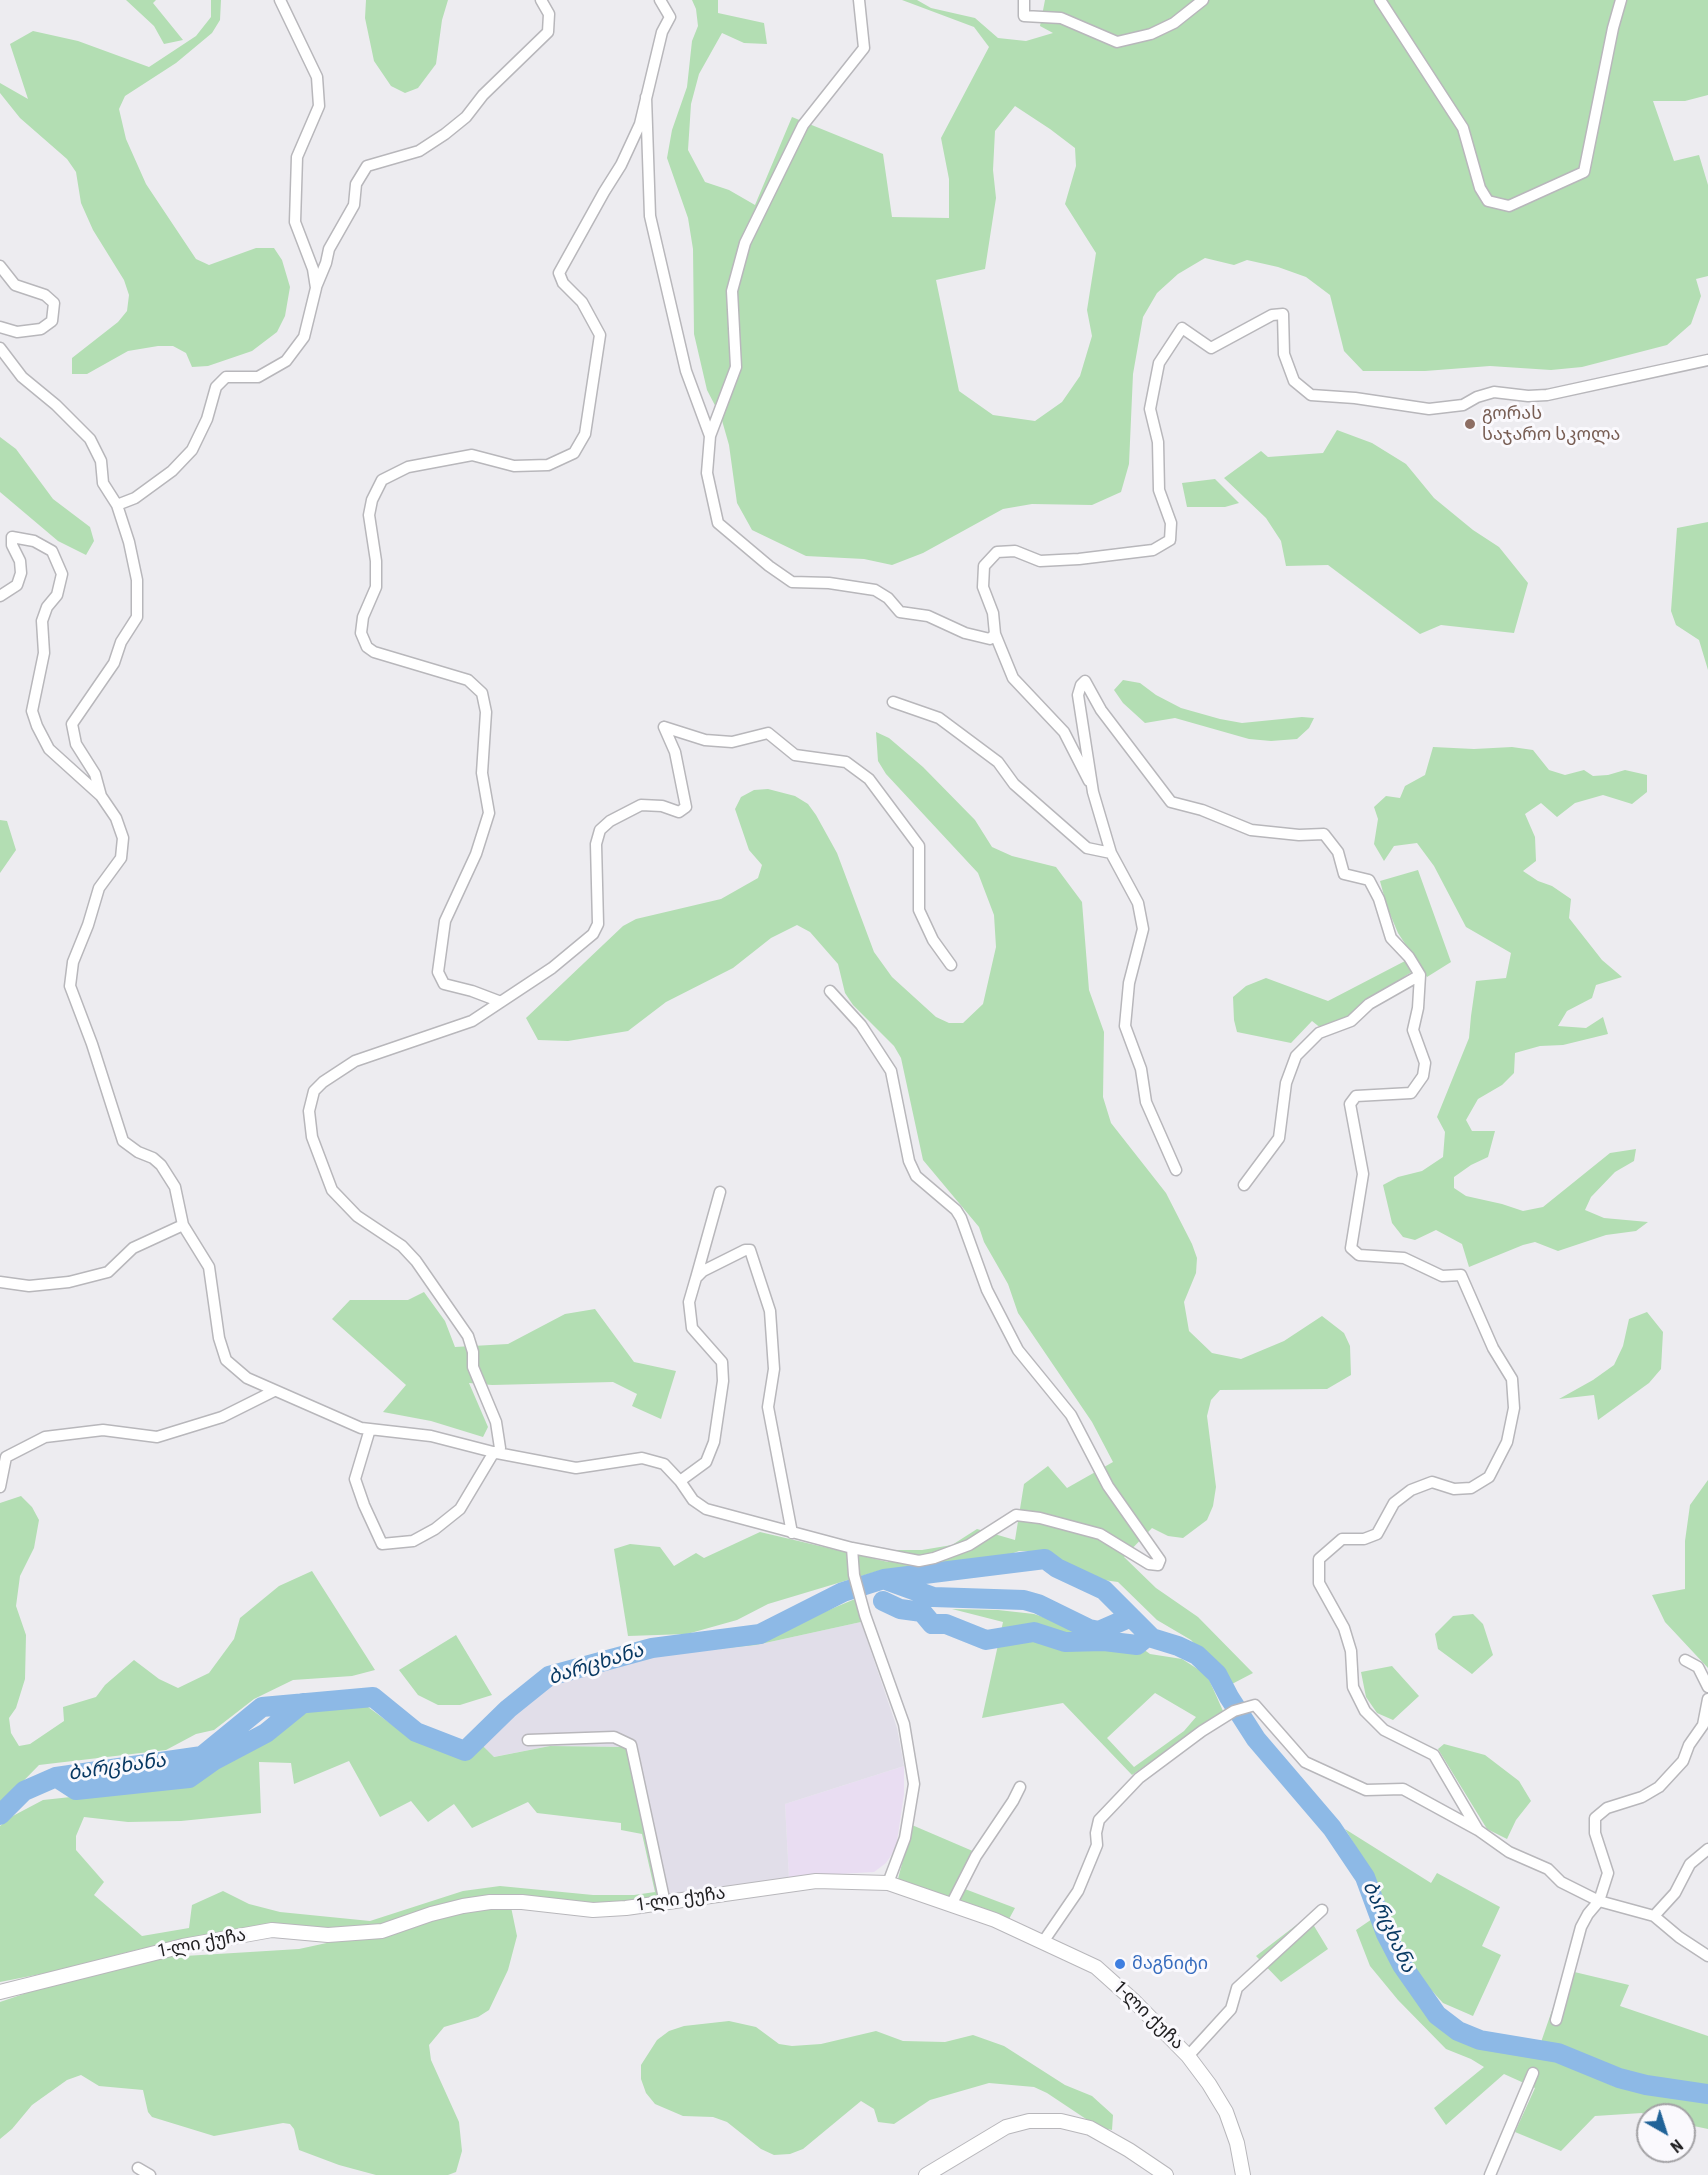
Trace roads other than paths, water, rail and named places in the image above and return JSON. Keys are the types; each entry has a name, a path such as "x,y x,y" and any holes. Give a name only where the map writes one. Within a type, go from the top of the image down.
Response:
{"street":[{"path":"280,0 317,77 319,106 297,157 295,222 313,269 316,288"},
{"path":"117,505 135,498 171,471 192,450 207,419 216,387 226,377 258,377 286,361 304,337 316,288 329,249 354,205 356,184 367,166 419,151 466,117 483,95 548,32 549,14 541,0"},
{"path":"501,1002 444,984 438,972 445,921 476,854 489,813 482,773 486,712 482,693 468,680 374,652 367,647 361,633 363,617 376,586 376,561 369,515 372,500 382,480 408,467 472,455 514,466 548,465 574,453 585,434 600,335 582,302 562,283 559,273 621,165 640,124 662,32 670,17 660,0"},
{"path":"859,0 864,48 803,124 745,243 732,291 736,367 710,436 707,473 718,523 769,566 792,582 829,583 875,590 888,598 900,612 928,616 965,633 990,639 995,634"},
{"path":"1024,0 1024,16 1061,18 1117,42 1151,34 1174,23 1203,0"},
{"path":"1380,0 1463,128 1480,188 1488,201 1509,206 1584,172 1613,28 1621,0"},
{"path":"646,97 650,216 686,371 710,436"},
{"path":"0,266 15,285 45,295 54,303 52,321 41,329 17,332 0,327"},
{"path":"1094,792 1064,732 1013,678 995,634 993,613 983,587 984,566 997,552 1015,551 1040,561 1079,559 1153,550 1170,540 1172,524 1159,490 1158,442 1150,409 1159,363 1182,328 1211,348 1272,315 1282,314 1284,354 1294,381 1311,395 1355,398 1429,409 1463,405 1477,397 1494,392 1528,396 1547,395 1708,360"},
{"path":"0,348 22,377 56,405 90,439 101,461 103,483 117,505 129,542 137,579 137,617 121,642 114,663 72,724 76,744 95,774 101,796"},
{"path":"0,596 17,585 21,573 20,561 12,545 12,537 34,541 52,551 62,574 57,595 47,607 42,621 44,653 32,711 49,749 101,796 116,818 123,837 121,858 99,888 88,925 73,962 70,986 92,1044 123,1141 161,1165 175,1187 183,1225 209,1267 219,1338 226,1360 247,1378 361,1428 431,1436 495,1453 576,1468 642,1458 664,1464 693,1500 706,1509 852,1548 919,1562 969,1545 1016,1515 1040,1518 1100,1534 1149,1564 1158,1565 1161,1560 1108,1486 1071,1416 1018,1350 987,1290 956,1209 916,1176 909,1161 891,1071 861,1025 830,991"},
{"path":"1176,1170 1146,1102 1141,1069 1125,1026 1129,983 1143,929 1138,903 1111,853 1094,792 1078,695 1085,681 1101,710 1171,802 1202,810 1251,830 1299,835 1324,834 1338,852 1344,874 1369,880 1379,899 1391,938 1409,957 1419,975 1418,1008 1413,1030 1425,1063 1424,1076 1411,1093 1356,1096 1350,1104 1363,1173 1351,1248 1359,1255 1404,1258 1442,1276 1461,1275 1493,1348 1512,1379 1514,1408 1507,1442 1489,1476 1471,1488 1454,1489 1432,1482 1411,1490 1394,1503 1377,1534 1364,1539 1342,1539 1319,1559 1319,1583 1344,1628 1351,1651 1353,1687 1365,1711 1384,1730 1434,1755 1478,1830"},
{"path":"893,702 939,718 998,762 1014,784 1087,848 1111,853"},
{"path":"370,1429 355,1479 382,1544 413,1541 435,1529 460,1509 500,1448 496,1422 473,1367 473,1352 468,1336 416,1261 402,1246 357,1216 332,1190 312,1137 309,1111 314,1091 323,1082 355,1061 472,1021 552,969 593,934 598,924 596,844 600,830 610,821 641,805 662,806 679,812 686,807 675,752 664,727 705,740 732,742 768,733 795,755 846,762 869,779 919,846 919,909 933,940 951,964"},
{"path":"1244,1185 1280,1137 1286,1083 1296,1056 1319,1033 1351,1021 1369,1004 1419,975"},
{"path":"680,1481 706,1462 714,1442 723,1381 722,1362 692,1328 689,1302 720,1191"},
{"path":"0,1282 29,1286 69,1282 108,1272 133,1248 183,1225"},
{"path":"696,1278 703,1271 745,1250 750,1250 770,1311 774,1369 768,1407 792,1533"},
{"path":"0,1487 6,1457 45,1437 103,1430 158,1437 222,1417 274,1391"},
{"path":"852,1548 854,1575 862,1603 904,1724 914,1784 905,1838 888,1883"},
{"path":"1684,1660 1698,1667 1708,1687"},
{"path":"1556,2020 1581,1927 1599,1901 1608,1873 1595,1833 1595,1818 1607,1808 1642,1797 1659,1787 1683,1761 1689,1745 1703,1725 1708,1699"},
{"path":"1043,1942 1078,1891 1096,1845 1099,1820 1138,1779 1202,1731 1234,1711 1255,1705 1305,1762 1366,1790 1403,1789 1478,1830 1509,1852 1548,1869 1561,1882 1599,1901 1654,1916 1679,1937 1708,1956"},
{"path":"528,1740 614,1737 631,1745 665,1903"},
{"path":"951,1905 976,1856 1020,1787"},
{"path":"1654,1916 1675,1893 1690,1864 1708,1849"},
{"name":"1-ლი ქუჩა","path":"0,1992 183,1946 272,1930 328,1935 382,1931 442,1911 490,1902 522,1902 593,1910 665,1903 816,1881 888,1883 995,1920 1096,1967 1134,2001 1188,2056 1226,2112 1237,2143 1243,2175"},
{"path":"1188,2056 1231,2008 1237,1988 1322,1910"},
{"path":"1490,2175 1533,2073"},
{"path":"926,2175 1006,2127 1029,2121 1061,2121 1090,2128 1129,2150 1166,2175"},
{"path":"138,2168 150,2175"}],"waterway":[{"name":"ბარცხანა","path":"0,1815 24,1791 56,1777 202,1756 262,1707 373,1697 416,1732 465,1751 508,1709 549,1676 652,1648 760,1634 843,1592 884,1579 1045,1559 1057,1568 1104,1590 1152,1638 1197,1655 1217,1674 1256,1739 1332,1828 1365,1877 1386,1934 1402,1965 1437,2015 1458,2031 1480,2040 1558,2053 1619,2078 1646,2085 1708,2094"},
{"name":"ბარცხანა","path":"886,1580 933,1597 1024,1600 1038,1604 1089,1629 1099,1631 1131,1617"},
{"name":"ბარცხანა","path":"883,1601 900,1609 922,1612 932,1624 946,1624 986,1640 1034,1632 1065,1642 1104,1641 1137,1645 1149,1635"},
{"name":"ბარცხანა","path":"56,1777 76,1790 189,1778 213,1761 266,1733 303,1703"}],"place":[{"name":"გორას საჯარო სკოლა","path":"1470,424"},
{"name":"მაგნიტი","path":"1120,1964"}]}
